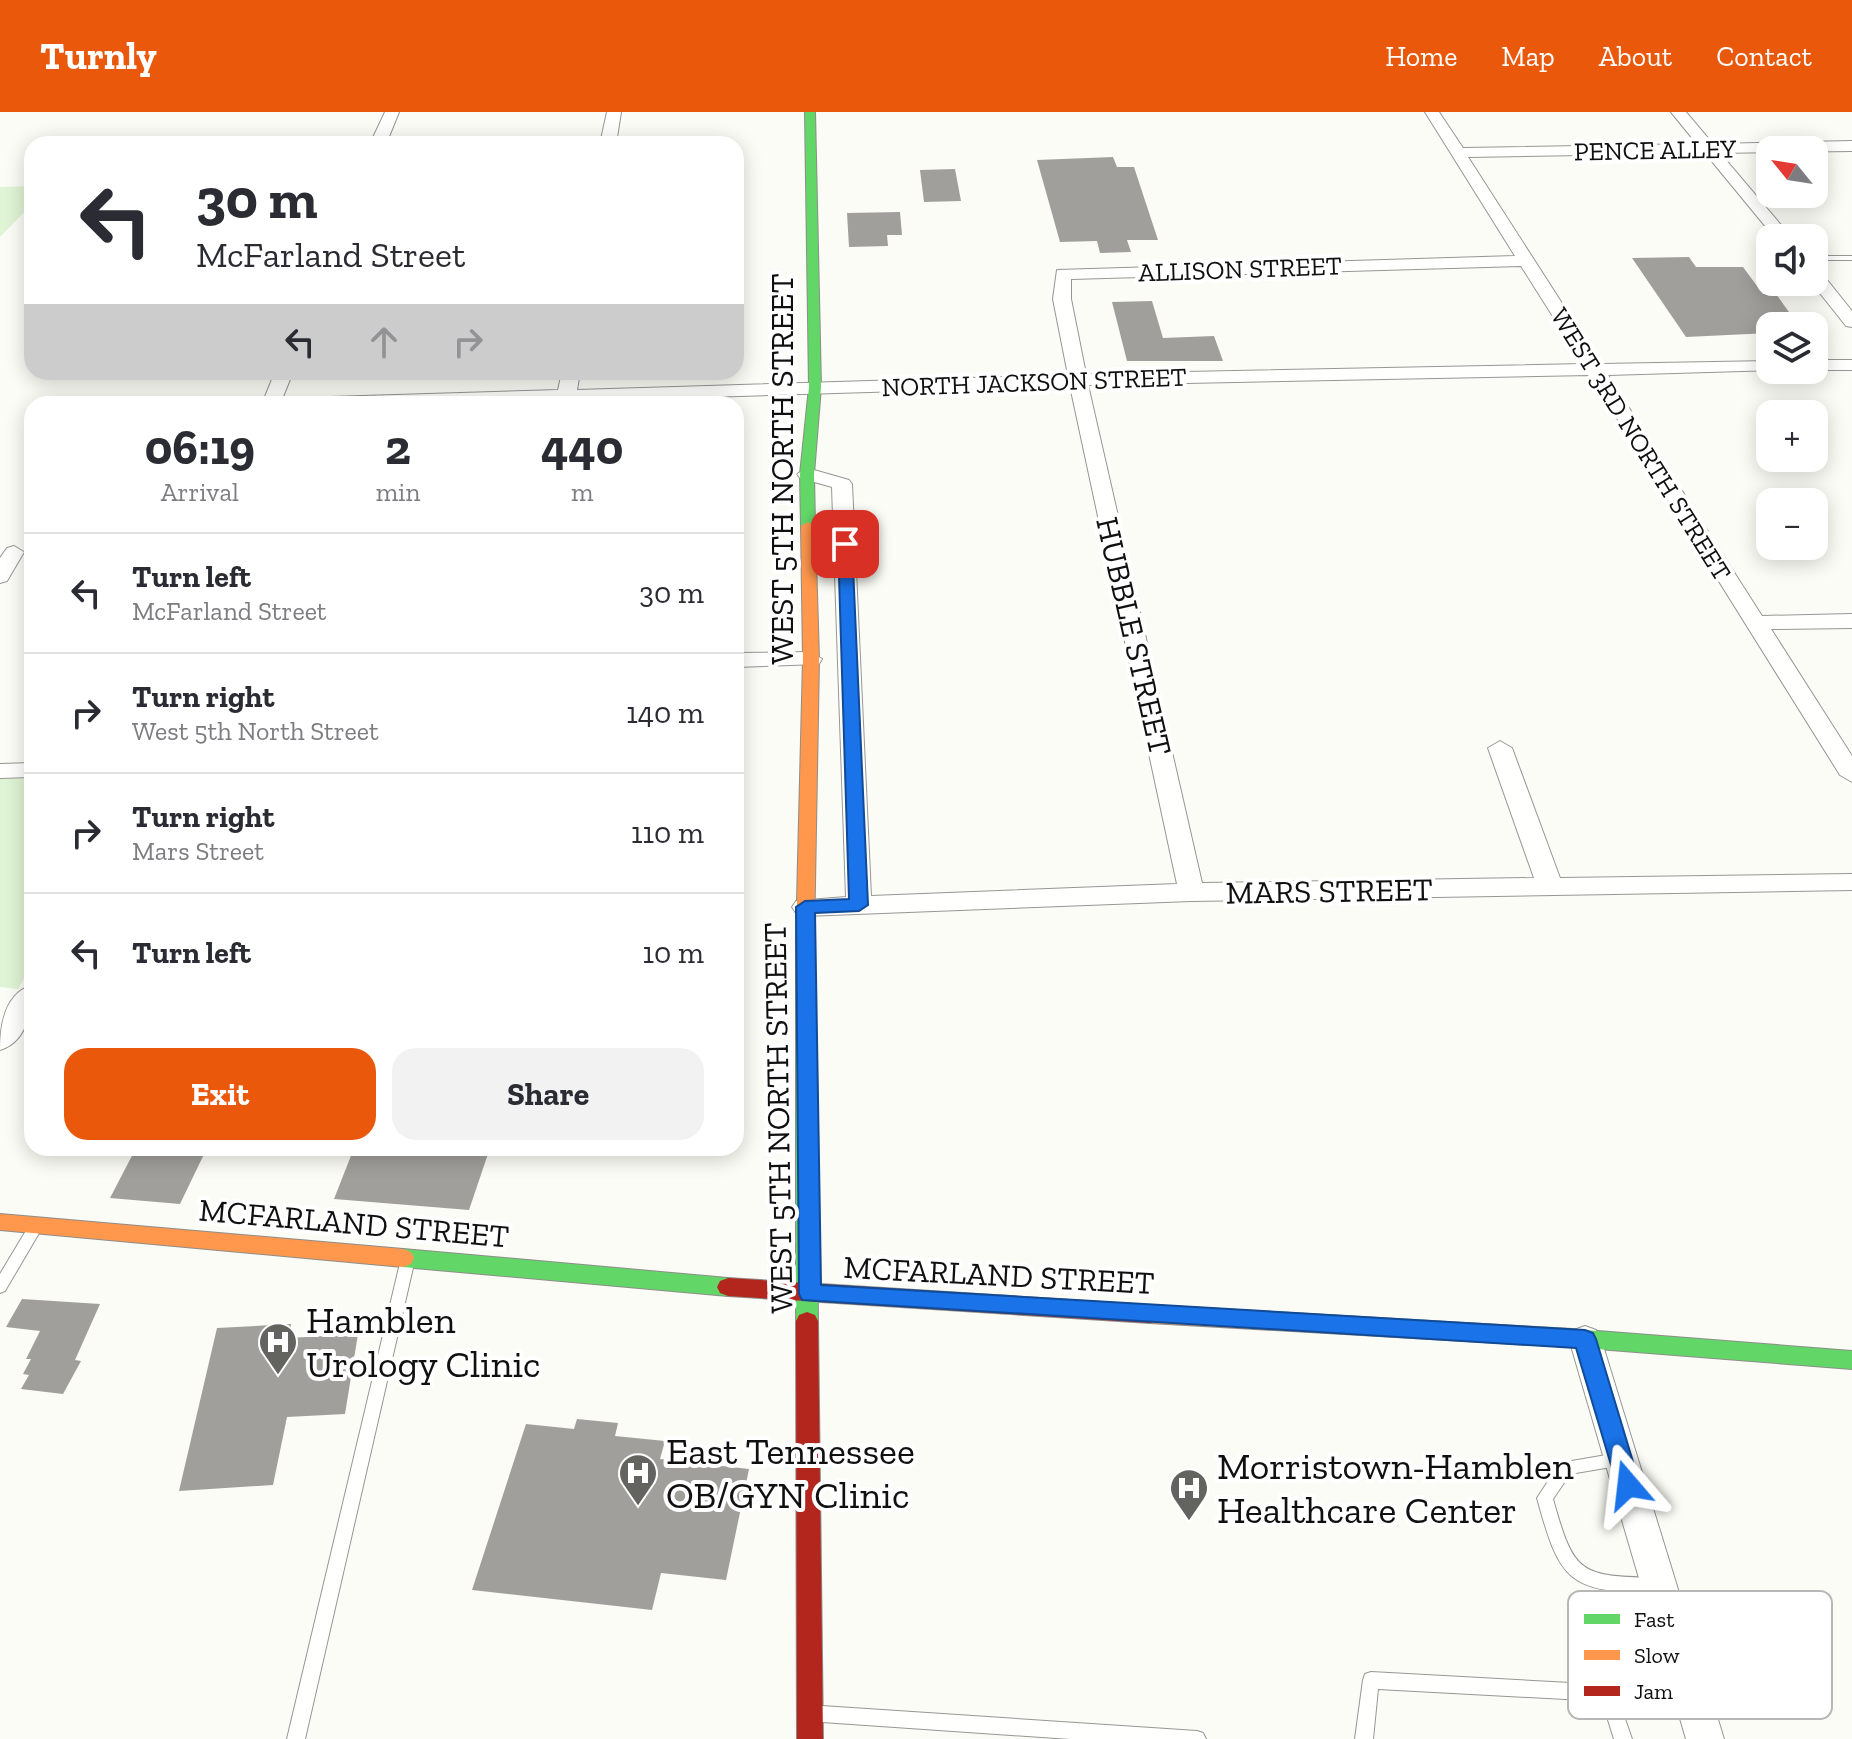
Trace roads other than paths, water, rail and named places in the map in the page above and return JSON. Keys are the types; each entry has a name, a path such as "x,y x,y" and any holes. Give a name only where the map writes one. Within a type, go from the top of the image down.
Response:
{"street":[{"path":"382,136 392,112"},
{"path":"610,136 614,112"},
{"name":"WEST 5TH NORTH STREET","path":"810,112 815,387 807,474 811,659 805,907 810,1294 810,1739"},
{"name":"WEST 3RD NORTH STREET","path":"1432,112 1852,775"},
{"path":"1678,112 1772,224"},
{"name":"PENCE ALLEY","path":"1457,153 1852,146"},
{"name":"ALLISON STREET","path":"1080,380 1062,299 1063,274 1525,261"},
{"path":"1828,292 1852,322"},
{"path":"1828,365 1852,365"},
{"name":"NORTH JACKSON STREET","path":"643,396 815,387 1756,366"},
{"name":"HUBBLE STREET","path":"1080,380 1092,449 1191,892"},
{"path":"807,474 842,484 859,905"},
{"path":"0,577 14,552"},
{"path":"1755,623 1852,621"},
{"path":"744,660 811,659"},
{"path":"1500,748 1551,889"},
{"path":"0,771 24,770"},
{"name":"MARS STREET","path":"805,907 1191,892 1551,889 1852,882"},
{"path":"0,1040 24,1006"},
{"name":"MCFARLAND STREET","path":"0,1222 810,1294 1585,1339 1852,1360"},
{"path":"1585,1339 1661,1591"},
{"path":"1699,1719 1705,1739"}],"lane":[{"path":"1828,258 1852,258"},
{"path":"0,1287 37,1225"},
{"path":"296,1739 408,1258"},
{"path":"1621,1460 1565,1468 1545,1498 1559,1550 1579,1577 1603,1585 1659,1586"},
{"path":"1364,1739 1371,1680 1568,1691"},
{"path":"811,1713 1197,1739"},
{"path":"1616,1719 1623,1739"}],"place":[{"name":"Hamblen Urology Clinic","path":"278,1376"},
{"name":"East Tennessee OB/GYN Clinic","path":"638,1507"},
{"name":"Morristown-Hamblen Healthcare Center","path":"1189,1522"}]}
